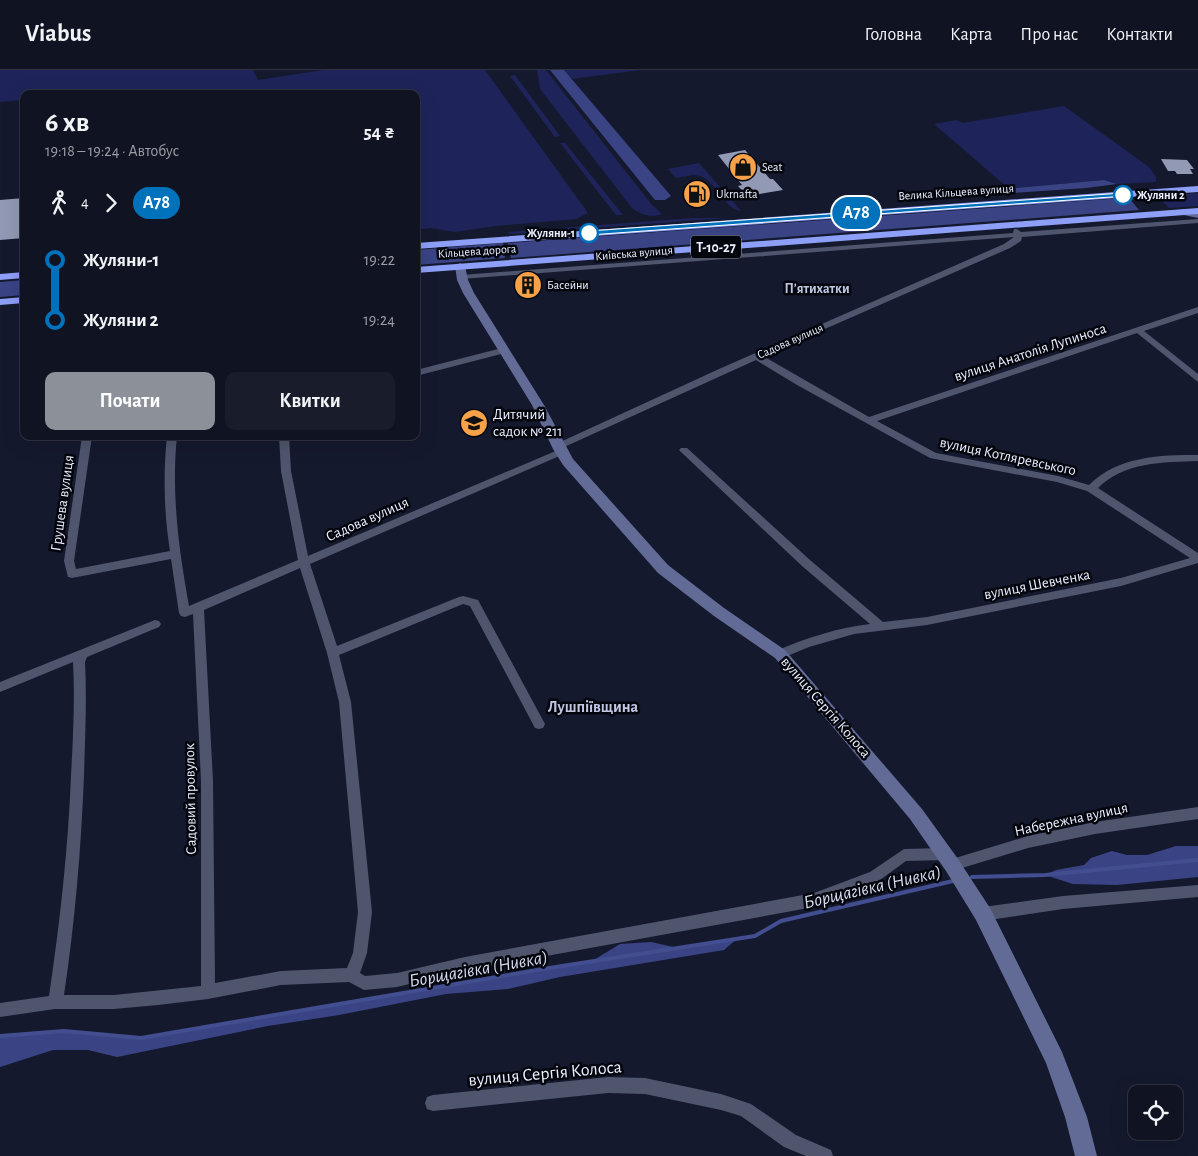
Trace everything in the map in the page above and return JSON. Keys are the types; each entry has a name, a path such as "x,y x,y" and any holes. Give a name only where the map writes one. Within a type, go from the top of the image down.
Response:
{"highway":[{"name":"Велика Кільцева вулиця","path":"420,246 1198,189"},
{"path":"1125,195 1140,198 1149,204 1150,208 1140,216"},
{"name":"Кільцева дорога","path":"420,270 460,272 1017,230 1198,211"},
{"path":"0,277 20,276"},
{"path":"0,302 20,300"}],"street":[{"path":"1183,212 1198,215"},
{"path":"1017,230 1198,221"},
{"name":"Садова вулиця","path":"175,554 185,613 494,479 756,356 1007,246 1018,239 1017,230"},
{"name":"вулиця Сергія Колоса","path":"460,272 502,350 538,406 560,449 618,520 663,569 719,612 780,654 916,814 983,914 1055,1059 1076,1117 1086,1156"},
{"name":"вулиця Анатолія Лупиноса","path":"870,420 1198,310"},
{"path":"1139,331 1198,379"},
{"path":"420,372 502,350"},
{"name":"вулиця Котляревського","path":"756,356 800,383 938,458 1058,479 1091,489 1151,526 1198,559"},
{"name":"Грушева вулиця","path":"86,440 69,561 72,574 175,554"},
{"path":"172,440 169,471 175,554"},
{"path":"284,440 286,472 304,563 333,653 345,702 365,912 363,938 355,970 351,975"},
{"path":"684,450 806,563 880,626"},
{"path":"1091,489 1102,477 1136,464 1172,458 1198,458"},
{"name":"вулиця Шевченка","path":"780,654 806,643 854,630 927,621 1121,582 1198,559"},
{"path":"333,653 463,600 470,601 478,606 540,724"},
{"name":"Садовий провулок","path":"198,607 207,781 208,992"},
{"path":"0,687 82,652 155,624"},
{"path":"55,1002 66,932 74,854 81,696 79,662 82,652"},
{"name":"Набережна вулиця","path":"0,1010 55,1002 114,1002 208,992 280,978 351,975 364,983 397,980 463,965 814,900 875,876 904,855 948,860 1076,832 1198,813"},
{"path":"983,914 1094,900 1198,891"},
{"name":"вулиця Сергія Колоса","path":"433,1102 608,1085 645,1086 721,1102 745,1110 790,1142 825,1156"}],"shaded area":[{"path":"0,70 253,70 258,80 323,70 485,70 588,213 576,219 495,226 455,232 431,228 420,229 420,90 20,90 20,100 0,102"},
{"path":"537,70 546,70 652,205 662,214 655,216 647,215 632,208 540,89"},
{"path":"550,70 564,70 671,196 665,200 655,200"},
{"path":"564,70 641,70 572,79"},
{"path":"515,75 560,136 555,137 510,76"},
{"path":"1064,106 1149,167 1156,177 1156,182 1117,184 1104,180 1016,188 1014,193 934,124 957,120 962,123"},
{"path":"560,143 565,143 623,215 616,215"},
{"path":"699,163 741,211 734,209 728,204 709,181 695,175 676,178 668,169"},
{"path":"1104,180 1117,184 1014,193 1016,188"},
{"path":"1198,193 1198,206 1169,208 1157,196"},
{"path":"1129,198 1139,210 511,258 508,243"},
{"path":"693,218 727,218 512,234 507,232"},
{"path":"503,243 505,258 420,265 420,250"},
{"path":"20,280 20,295 0,297 0,282"},
{"path":"1176,846 1198,846 1198,877 1117,885 1073,884 1045,875 1056,870 1084,865 1091,858 1112,851 1127,855 1147,855"},
{"path":"738,938 724,950 560,977 508,989 446,994 339,1015 268,1026 117,1057 88,1050 53,1050 0,1067 0,1036 64,1031 141,1038 592,961 620,944 651,942 678,948"}],"building":[{"name":"Seat","path":"745,150 770,179 773,179 783,190 747,196 738,186 742,185 718,155"},
{"path":"1161,159 1187,160 1194,169 1190,169 1193,174 1177,174 1175,171 1168,171"},
{"path":"20,198 20,238 0,240 0,200"}],"waterway":[{"name":"Борщагівка (Нивка)","path":"972,877 1045,875 1198,860"},
{"name":"Борщагівка (Нивка)","path":"0,1036 64,1031 141,1038 543,969 755,936 781,921 953,881"}],"bus line":[{"name":"А78","path":"589,233 886,210 1123,195"}],"place":[{"name":"Seat","path":"743,167"},
{"name":"Ukrnafta","path":"697,194"},
{"name":"Жуляни 2","path":"1123,195"},
{"name":"Жуляни-1","path":"589,233"},
{"name":"Басейни","path":"528,285"},
{"name":"Дитячий садок № 211","path":"474,423"}],"district":[{"name":"Пʼятихатки","path":"817,288"},
{"name":"Лушпіївщина","path":"593,706"}]}
